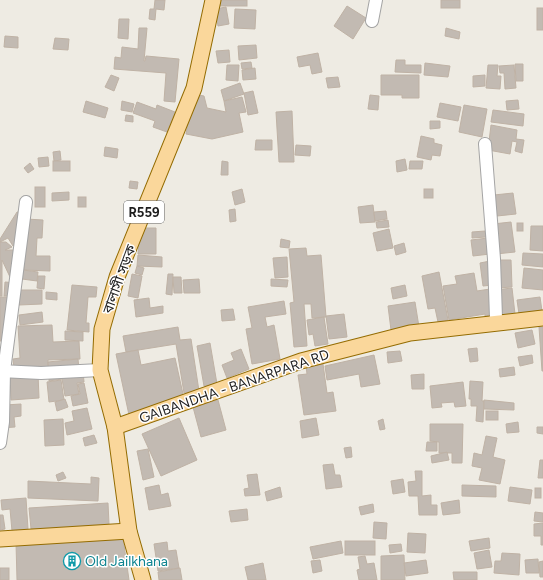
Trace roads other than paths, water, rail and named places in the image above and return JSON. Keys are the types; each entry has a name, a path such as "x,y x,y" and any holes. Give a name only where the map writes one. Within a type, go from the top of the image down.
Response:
{"main road":[{"name":"বালাসী সড়ক","path":"115,427 100,370 102,329 117,278 194,88 214,0"},
{"name":"GAIBANDHA - BANARPARA RD","path":"115,427 300,361 410,333 543,318"},
{"name":"R559","path":"115,427 129,532"},
{"path":"0,539 129,532 143,580"}],"street":[{"path":"372,21 376,0"},
{"path":"485,144 494,259 496,318 492,324"},
{"path":"0,443 3,422 2,371 26,202"},
{"path":"2,371 41,373 100,370"}],"place":[{"name":"Old Jailkhana","path":"72,561"}]}
